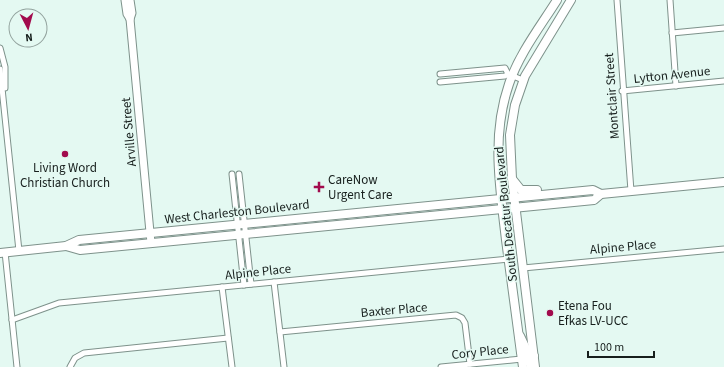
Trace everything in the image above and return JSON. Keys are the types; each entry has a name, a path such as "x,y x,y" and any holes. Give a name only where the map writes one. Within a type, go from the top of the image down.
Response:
{"main road":[{"name":"South Decatur Boulevard","path":"522,363 502,209 497,158 497,137 501,112 510,75 557,0"},
{"name":"South Decatur Boulevard","path":"535,367 512,179 510,151 511,128 515,105 523,80 532,61 571,0"},
{"path":"512,179 520,189 537,190 548,194"},
{"name":"West Charleston Boulevard","path":"66,246 80,250 151,243 369,212 501,198 593,190 601,194 724,182"},
{"name":"West Charleston Boulevard","path":"2,253 66,246 79,240 150,233 325,226 516,208 594,200 601,194"},
{"path":"378,221 384,215 409,208"},
{"path":"325,226 364,217 369,212"},
{"path":"519,334 528,353 534,356"},
{"path":"522,363 528,358 531,367"}],"street":[{"name":"Montclair Street","path":"616,0 631,191"},
{"path":"670,0 676,86"},
{"name":"Arville Street","path":"128,1 132,13 130,19 151,243"},
{"path":"672,33 724,28"},
{"path":"0,48 6,76 4,95"},
{"path":"440,74 505,68 510,75"},
{"path":"0,69 4,95 19,251"},
{"path":"440,82 510,75 523,80"},
{"name":"Lytton Avenue","path":"622,91 724,81"},
{"path":"232,174 251,284"},
{"path":"239,174 244,285"},
{"name":"Alpine Place","path":"523,268 724,249"},
{"path":"2,253 17,367"},
{"name":"Alpine Place","path":"12,320 59,302 509,259"},
{"path":"274,282 284,367"},
{"path":"222,287 232,367"},
{"name":"Baxter Place","path":"280,332 456,315 462,318 465,323 470,364"},
{"path":"70,367 75,358 84,352 228,338"},
{"name":"Cory Place","path":"440,367 470,364 522,363"}],"place":[{"name":"Living Word Christian Church","path":"65,154"},
{"name":"CareNow Urgent Care","path":"319,187"},
{"name":"Etena Fou Efkas LV-UCC","path":"550,313"}]}
